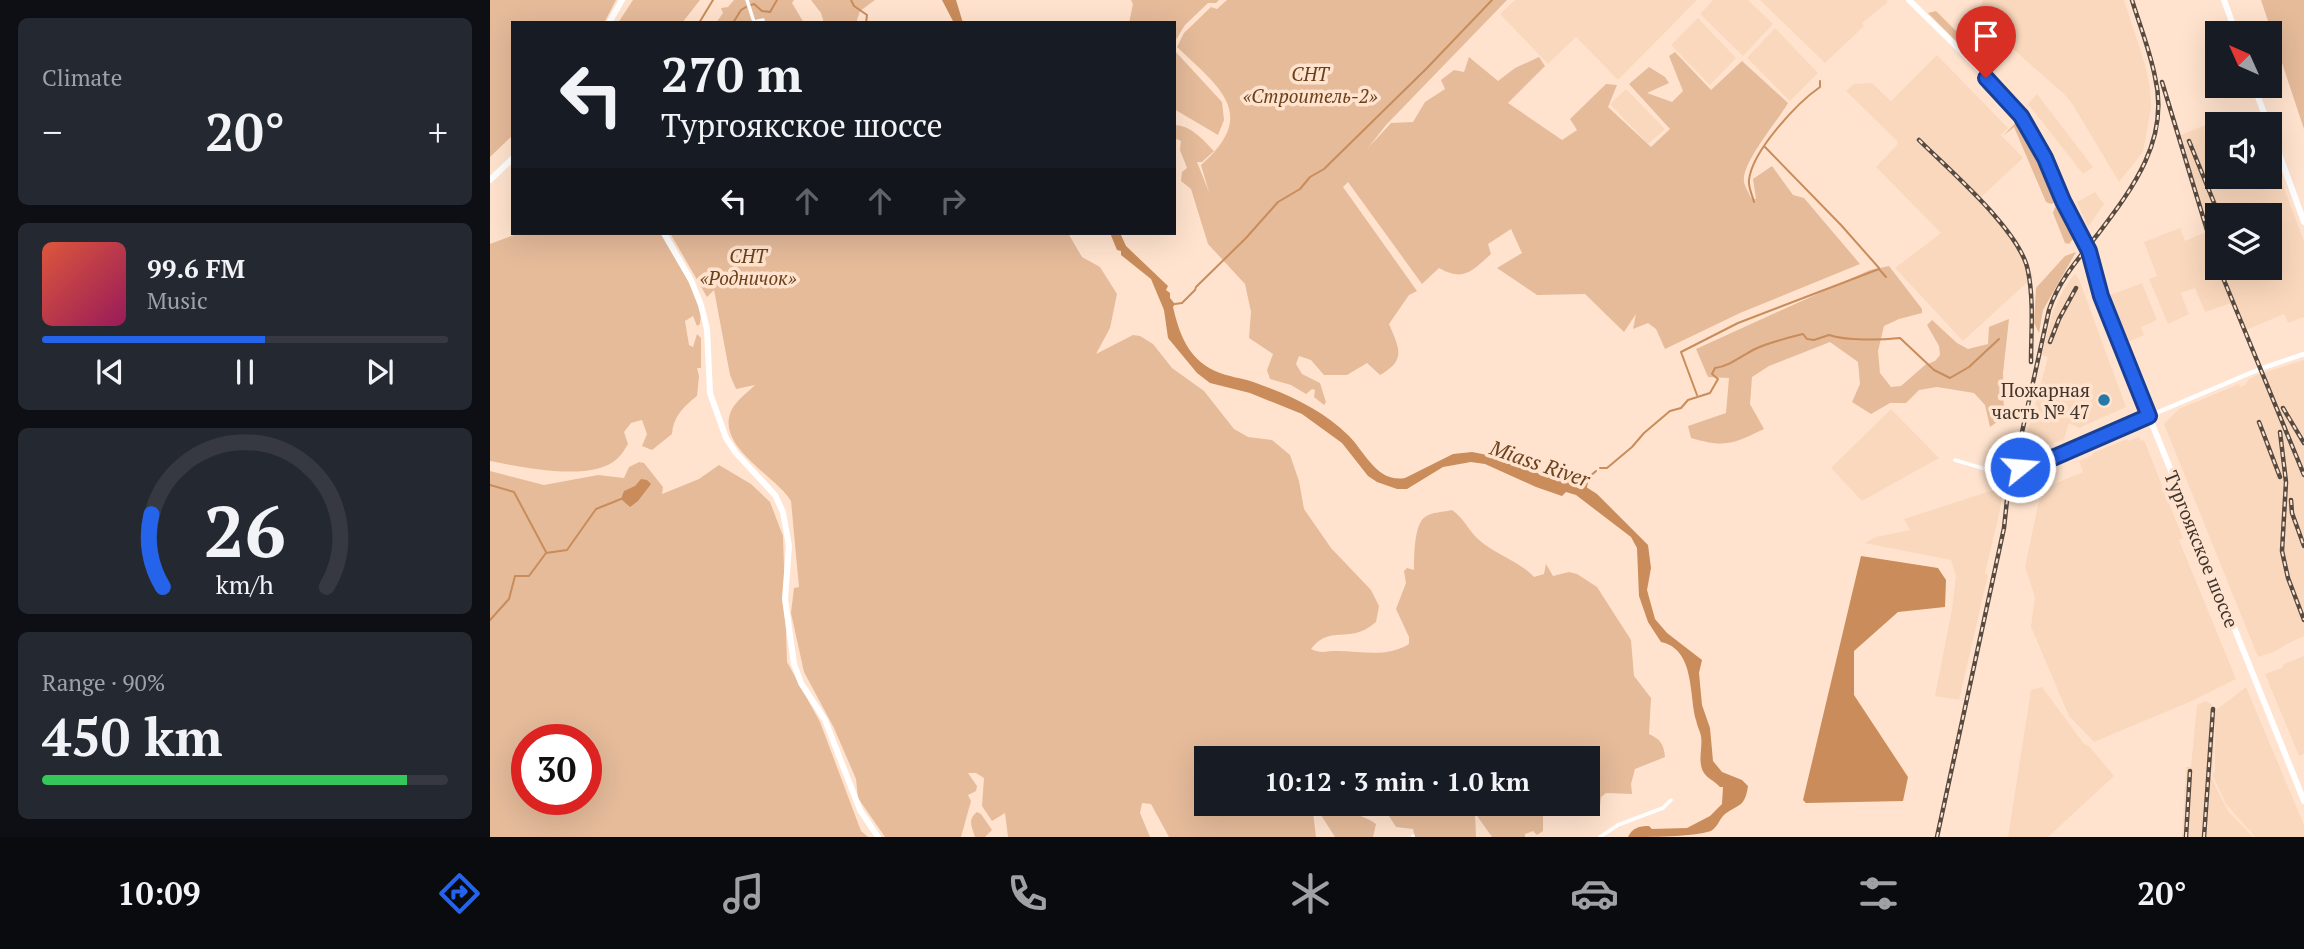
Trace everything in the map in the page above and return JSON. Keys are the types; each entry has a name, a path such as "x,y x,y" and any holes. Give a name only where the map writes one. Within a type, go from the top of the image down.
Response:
{"main road":[{"path":"610,21 622,0"},
{"name":"Тургоякское шоссе","path":"1909,0 2021,116 2040,148 2089,251 2101,296 2304,802"},
{"path":"2224,0 2231,21"},
{"path":"490,180 511,160"},
{"path":"2282,162 2304,222"},
{"path":"665,235 691,280 701,305 707,329 710,393 726,438 736,453 775,495 783,512 789,546 785,599 794,664 801,683 825,720 860,810 877,837"}],"street":[{"path":"747,0 754,21"},
{"path":"758,21 763,20"},
{"path":"1955,460 1995,472 2004,472 2055,457 2260,369 2304,354"},
{"path":"1600,837 1618,825 1663,808 1671,800"}],"shaded area":[{"path":"942,0 956,0 962,21 953,21"},
{"path":"1515,0 1697,0 1618,80 1576,37 1548,64 1500,14"},
{"path":"1713,0 1748,0 1773,24 1743,56 1700,14"},
{"path":"1760,0 1888,2 1862,23 1864,26 1825,63"},
{"path":"1983,0 2124,0 2144,61 2150,87 2151,108 2143,152 2119,182 2064,94 1977,17"},
{"path":"1698,18 1736,58 1710,85 1671,45"},
{"path":"1775,28 1818,73 1790,101 1747,58"},
{"path":"1937,55 2008,128 2001,135 2023,158 1979,199 2018,241 2033,277 1963,341 1895,268 1941,233 1876,167 1898,142 1846,91 1854,84 1872,83 1891,101"},
{"path":"1626,89 1665,129 1648,144 1610,104"},
{"path":"2037,94 2093,167 2083,174 2028,104"},
{"path":"2205,125 2205,189 2282,189 2282,183 2304,241 2304,317 2288,323 2284,314 2246,330 2226,280 2282,280 2282,203 2205,203 2205,217 2181,135"},
{"path":"2095,192 2104,204 2088,227 2077,202"},
{"path":"2180,228 2185,241 2205,232 2205,280 2223,280 2231,303 2205,312 2195,288 2181,293 2189,314 2168,324 2149,279 2157,276 2144,242"},
{"path":"1111,235 1121,235 1126,246 1168,286 1166,290 1175,304 1173,307 1182,336 1198,360 1215,371 1269,388 1317,411 1349,436 1373,465 1387,476 1405,478 1453,454 1472,452 1523,462 1540,475 1570,479 1579,487 1583,485 1597,494 1648,545 1651,568 1647,590 1655,619 1667,633 1702,660 1699,673 1702,705 1710,728 1713,761 1722,772 1742,780 1748,786 1743,801 1725,814 1711,831 1682,836 1628,837 1639,827 1687,828 1710,816 1722,804 1723,787 1707,777 1702,769 1701,736 1696,722 1689,674 1680,654 1672,646 1661,642 1648,622 1639,596 1637,548 1631,537 1576,495 1566,492 1562,496 1485,464 1471,462 1443,467 1407,489 1397,489 1377,482 1368,476 1342,443 1302,414 1250,393 1210,383 1197,373 1168,338 1164,310 1151,279 1117,250"},
{"path":"2075,274 2126,407 2079,428 2069,423 2064,439 2028,453 2022,452 2048,357 2042,355 2052,314 2065,287"},
{"path":"2142,283 2157,320 2141,327 2144,335 2128,342 2110,295"},
{"path":"2304,360 2304,636 2258,657 2164,424 2179,409 2239,384 2240,387 2245,385 2249,379 2260,374"},
{"path":"1891,409 1939,458 1862,501 1831,468"},
{"path":"2139,437 2141,441 2144,440 2183,538 2179,540 2236,679 2194,700 2094,742 2069,716 2031,627 2035,597 2025,567 2039,501 2052,485 2083,472 2079,461 2093,453"},
{"path":"641,479 651,484 630,507 621,499 624,491 635,486"},
{"path":"2003,487 1985,573 1988,575 1959,700 1935,696 1956,576 1951,560 1864,543 1876,537 1910,530 1904,519"},
{"path":"1861,556 1938,568 1946,580 1945,607 1898,612 1854,651 1854,695 1908,777 1903,801 1806,803 1803,800"},
{"path":"2304,656 2304,754 2299,756 2265,674"},
{"path":"2042,687 2084,744 2089,746 2114,776 2048,837 2008,837 2031,690"},
{"path":"2246,687 2304,825 2304,837 2255,837 2226,804 2212,774 2215,772 2215,712 2213,772 2210,773 2228,811 2253,837 2182,837 2186,767 2191,767 2197,705 2205,701 2216,710"}],"green space":[{"path":"490,0 616,0 605,21 511,21 511,137 490,157"},
{"path":"633,0 700,0 684,21 619,21"},
{"path":"734,0 794,0 792,3 803,21 717,21 723,13 721,8 728,7"},
{"path":"811,0 875,0 860,11 857,21 823,21"},
{"path":"1131,0 1219,0 1216,3 1208,3 1185,25 1176,40 1176,21 1129,21 1133,4"},
{"name":"СНТ «Строитель-2»","path":"1227,0 1507,0 1386,125 1368,148 1391,123 1413,122 1425,102 1445,89 1441,80 1454,70 1464,72 1469,57 1498,81 1515,68 1539,57 1545,66 1508,103 1562,140 1577,130 1570,119 1606,84 1617,85 1608,107 1651,147 1670,129 1629,84 1649,67 1665,77 1669,83 1647,93 1672,102 1683,91 1669,56 1675,52 1711,90 1742,61 1788,103 1748,164 1744,182 1751,198 1756,199 1753,179 1772,166 1793,195 1804,198 1860,264 1740,313 1665,349 1656,329 1648,323 1633,329 1636,314 1624,332 1585,294 1537,295 1497,268 1522,253 1511,229 1488,244 1491,254 1473,270 1455,274 1439,268 1422,284 1348,182 1343,187 1417,291 1409,295 1389,324 1398,347 1397,359 1380,375 1367,363 1347,375 1324,375 1311,360 1299,356 1296,364 1302,374 1320,383 1326,402 1324,405 1314,397 1315,390 1312,389 1306,394 1291,385 1270,379 1267,370 1273,354 1249,338 1251,312 1245,284 1208,244 1191,189 1181,181 1182,172 1187,168 1180,150 1181,141 1176,140 1176,125 1191,130 1214,151 1202,162 1197,162 1209,192 1201,165 1218,147 1228,131 1230,116 1227,102 1219,89 1177,47 1184,33 1211,7 1217,9"},
{"path":"2261,0 2304,0 2304,129 2282,63 2282,21 2268,21"},
{"path":"1936,11 1961,36 1962,44 1928,13"},
{"path":"1971,35 1995,62 1992,66 1978,64 1971,58"},
{"path":"1176,52 1222,102 1224,120 1218,135 1176,110"},
{"path":"2018,120 2031,140 2055,196 2055,202 2051,204 2046,202 2014,127 2003,136"},
{"path":"2055,207 2061,209 2073,239 2069,244 2065,243 2053,213"},
{"path":"514,235 661,235 691,286 701,313 700,324 697,326 693,316 685,321 689,345 693,347 697,334 701,338 697,396 687,404 674,422 672,434 652,450 642,446 647,434 642,420 631,423 624,432 628,444 618,458 607,466 592,470 556,471 490,461 490,244"},
{"name":"СНТ «Родничок»","path":"671,235 1069,235 1082,257 1100,267 1117,294 1110,328 1096,354 1133,335 1140,336 1153,344 1172,368 1204,391 1234,429 1248,437 1272,440 1290,455 1299,481 1304,509 1331,548 1371,590 1379,606 1376,622 1362,631 1323,638 1311,649 1322,652 1381,653 1409,644 1409,637 1396,609 1406,583 1404,571 1407,568 1414,570 1415,541 1421,521 1431,514 1452,510 1485,545 1521,566 1534,577 1544,574 1546,564 1553,576 1569,572 1577,574 1597,587 1631,640 1634,676 1651,698 1649,734 1661,742 1665,757 1635,769 1631,784 1632,794 1606,793 1601,797 1600,806 1600,746 1194,746 1194,816 1313,816 1316,837 1169,837 1151,804 1142,803 1140,813 1150,837 1008,837 1005,813 992,821 982,806 984,778 976,773 968,773 977,786 976,791 968,795 971,801 961,837 885,837 858,798 856,779 834,728 804,672 791,613 794,588 799,587 791,501 750,460 731,436 729,423 732,409 755,385 736,389 730,375 714,290 707,297"},
{"path":"2076,252 2043,310 2039,333 2034,323 2036,288 2065,256"},
{"path":"1889,266 1922,309 1922,313 1884,326 1878,351 1880,373 1891,387 1901,386 1925,365 1935,361 1940,355 1939,346 1927,325 1932,320 1957,343 1968,349 1988,344 1989,327 2009,319 2003,373 2004,417 1990,427 1985,405 1974,393 1937,387 1919,390 1906,403 1890,403 1871,414 1852,402 1860,384 1858,362 1830,342 1769,366 1752,377 1750,404 1764,429 1721,444 1691,438 1688,426 1726,413 1729,378 1708,377 1696,349 1870,270"},
{"path":"639,462 644,463 663,487 662,494 699,479 719,465 751,484 770,502 783,536 787,662 820,722 861,831 868,837 490,837 490,471 544,485 598,475 624,478 629,467"},
{"path":"977,812 992,830 985,837 975,837 971,821"},
{"path":"1322,816 1362,816 1376,824 1373,837 1335,837"},
{"path":"1389,816 1475,816 1476,837 1415,837 1413,829 1396,827"},
{"path":"1477,816 1543,816 1543,831 1537,835 1533,831 1525,834 1525,837 1492,837"}],"waterway":[{"path":"700,21 713,0"},
{"path":"751,5 770,12 777,0"},
{"path":"851,0 854,6 867,15 866,21"},
{"path":"1175,304 1182,303 1278,202 1300,189 1310,177 1324,169 1492,0"},
{"path":"734,21 746,7"},
{"path":"1754,202 1749,180 1758,155 1788,116 1820,87 1820,81"},
{"path":"1765,147 1879,268"},
{"path":"1697,395 1681,352 1738,323 1879,269 1886,277"},
{"name":"Miass River","path":"1600,468 1607,468 1670,411 1681,408 1688,400 1710,393 1718,379 1712,374 1715,368 1773,342 1803,334 1807,339 1814,340 1829,335 1874,340 1900,338 1934,370 1950,378 1969,367 1999,339"},
{"name":"Miass River","path":"1586,487 1588,478 1596,471"},
{"path":"490,485 514,492 546,552"},
{"path":"490,620 509,599 515,576 529,576 546,553 567,550 596,509 621,499"}],"railway":[{"path":"1937,837 2049,310 2064,279 2124,199 2153,142 2158,100 2155,77 2132,0"},
{"path":"2162,82 2205,224"},
{"path":"1919,140 1982,202 2023,255 2031,293 2031,362"},
{"path":"2189,141 2214,203"},
{"path":"2224,280 2304,475"},
{"path":"2050,342 2076,288"},
{"path":"2283,408 2304,443"},
{"path":"2259,422 2280,477"},
{"path":"2280,432 2286,482 2282,551 2288,578 2304,620"},
{"path":"2291,500 2292,513 2304,546"},
{"path":"2204,837 2213,709"},
{"path":"2186,837 2190,771"}],"place":[{"name":"Пожарная часть № 47","path":"2104,400"}],"route":[{"path":"1986,78 2021,116 2045,158 2063,201 2089,251 2101,296 2149,416 2055,457 2020,467"}]}
